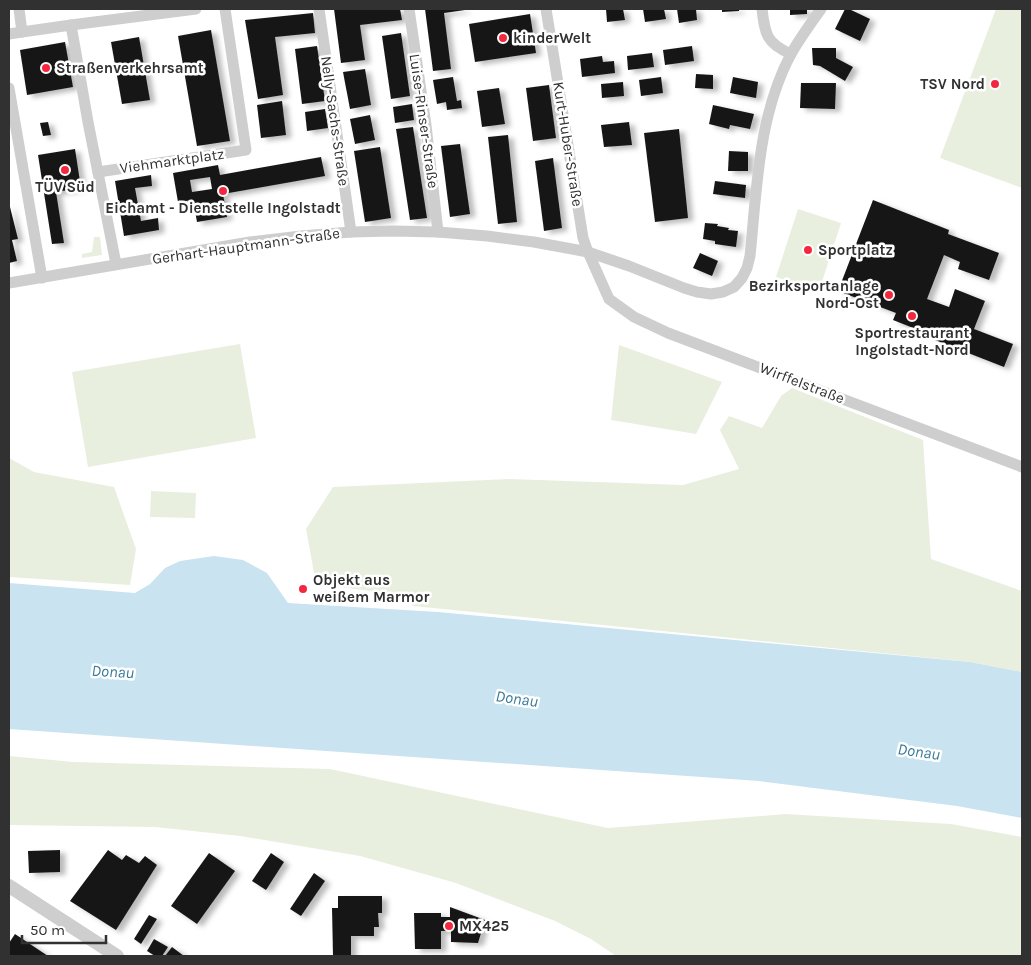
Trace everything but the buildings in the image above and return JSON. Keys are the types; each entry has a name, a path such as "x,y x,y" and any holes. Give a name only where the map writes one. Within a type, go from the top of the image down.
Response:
{"street":[{"path":"19,9 22,32"},
{"path":"9,34 196,9"},
{"name":"Viehmarktplatz","path":"98,172 246,150 225,9"},
{"name":"Nelly-Sachs-Straße","path":"319,9 351,232"},
{"name":"Luise-Rinser-Straße","path":"409,9 426,125 438,232"},
{"name":"Kurt-Huber-Straße","path":"546,9 583,238 599,277"},
{"path":"762,9 768,37 780,49 791,54 821,9"},
{"name":"Viehmarktplatz","path":"71,25 116,264"},
{"name":"Gerhart-Hauptmann-Straße","path":"9,283 250,242 351,232 394,231 487,236 588,252 698,292 711,294 723,292 734,287 742,278 747,268 750,256 763,139 771,105 791,54"},
{"path":"9,88 42,278"},
{"name":"Wirffelstraße","path":"599,277 609,299 634,318 668,333 1022,467"},
{"path":"9,886 117,956"}],"green space":[{"name":"TSV Nord","path":"996,9 1022,9 1022,188 940,158"},
{"name":"Sportplatz","path":"798,209 841,223 819,291 776,277"},
{"path":"94,237 100,237 102,255 82,258 82,254 92,252"},
{"path":"240,344 256,438 88,467 72,372"},
{"path":"619,345 722,382 696,434 611,420"},
{"path":"792,388 923,440 931,559 1022,591 1022,672 970,662 413,606 402,595 316,584 306,529 333,487 509,479 683,485 739,469 720,430 729,416 762,428 781,396"},
{"path":"9,458 34,472 114,487 136,549 130,585 9,577"},
{"path":"151,491 196,493 195,518 150,517"},
{"path":"9,756 74,762 330,769 608,828 786,814 951,824 1022,837 1022,956 616,956 591,939 555,921 456,883 360,856 240,836 155,827 9,825"}],"water":[{"name":"Donau","path":"214,556 243,560 267,573 288,603 438,612 970,662 1022,672 1022,818 957,806 759,781 9,729 9,583 135,593 150,584 165,568 180,561"}],"place":[{"name":"kinderWelt","path":"503,38"},
{"name":"Straßenverkehrsamt","path":"46,68"},
{"name":"TSV Nord","path":"995,84"},
{"name":"TÜV Süd","path":"65,170"},
{"name":"Eichamt - Dienststelle Ingolstadt","path":"223,191"},
{"name":"Sportplatz","path":"808,250"},
{"name":"Bezirksportanlage Nord-Ost","path":"889,295"},
{"name":"Sportrestaurant Ingolstadt-Nord","path":"912,316"},
{"name":"Objekt aus weißem Marmor","path":"303,589"},
{"name":"MX425","path":"449,926"}]}
